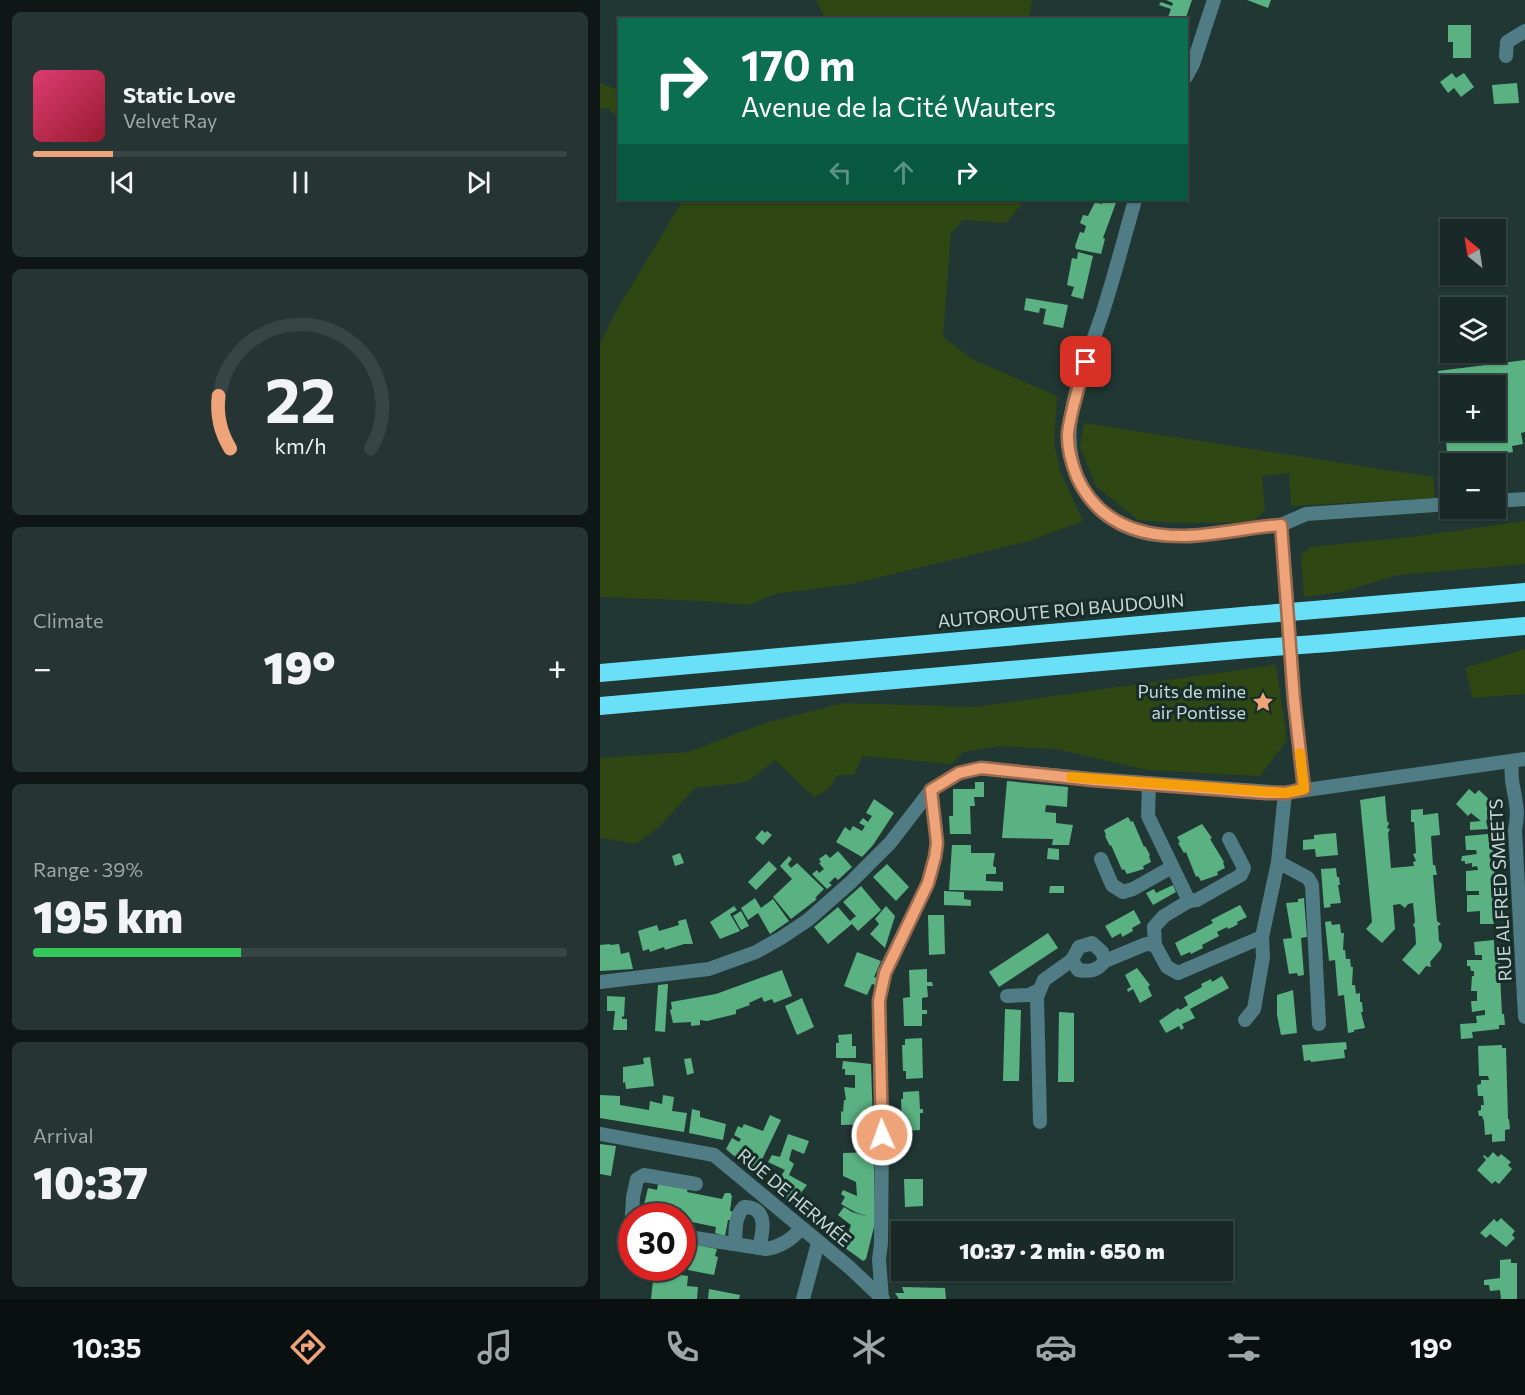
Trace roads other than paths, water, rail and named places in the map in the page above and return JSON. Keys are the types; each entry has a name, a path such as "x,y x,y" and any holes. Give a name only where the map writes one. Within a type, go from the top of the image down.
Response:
{"highway":[{"name":"AUTOROUTE ROI BAUDOUIN","path":"600,673 1525,592"},
{"path":"600,706 806,686 1525,626"}],"street":[{"path":"1188,73 1214,0"},
{"path":"1506,56 1508,42 1525,31"},
{"path":"1135,201 1105,306 1074,400 1068,435 1072,464 1081,486 1094,504 1113,520 1135,531 1187,536 1281,525 1306,514 1440,505"},
{"path":"1506,500 1525,499"},
{"path":"1281,525 1294,700 1304,789"},
{"path":"600,982 709,969 756,952 781,938 808,920 851,882 890,843 931,790 959,773 981,768 1286,793 1518,760"},
{"name":"RUE ALFRED SMEETS","path":"1518,760 1513,787 1517,797 1518,817 1515,830 1525,1017"},
{"path":"1149,783 1148,816 1189,901"},
{"path":"883,1299 879,1259 882,1135 879,1001 885,973 928,883 935,857 937,843 931,790"},
{"path":"1245,1020 1254,1009 1263,957 1262,936 1278,862 1286,793"},
{"path":"1229,839 1244,868 1241,875 1164,916 1154,927 1155,945 1167,967 1178,973 1262,936"},
{"path":"1101,859 1112,885 1123,892 1172,867"},
{"path":"1278,862 1308,878 1312,885 1319,1024"},
{"path":"1040,1122 1037,997 1039,990 1044,980 1072,960 1079,947 1092,943 1102,952 1105,961"},
{"path":"1072,960 1078,970 1095,970 1105,961 1146,944 1155,945"},
{"path":"1007,996 1029,995 1039,990"},
{"name":"RUE DE HERMÉE","path":"600,1134 714,1155 860,1276 883,1299"},
{"path":"633,1203 637,1179 644,1175 696,1184"},
{"path":"735,1243 739,1212 744,1208 752,1207 763,1218 764,1228 759,1248"},
{"path":"696,1238 759,1248 777,1248 792,1239 801,1229"},
{"path":"803,1299 818,1243"},
{"path":"860,1276 870,1273 879,1259"}],"place":[{"name":"Puits de mine air Pontisse","path":"1263,702"}]}
